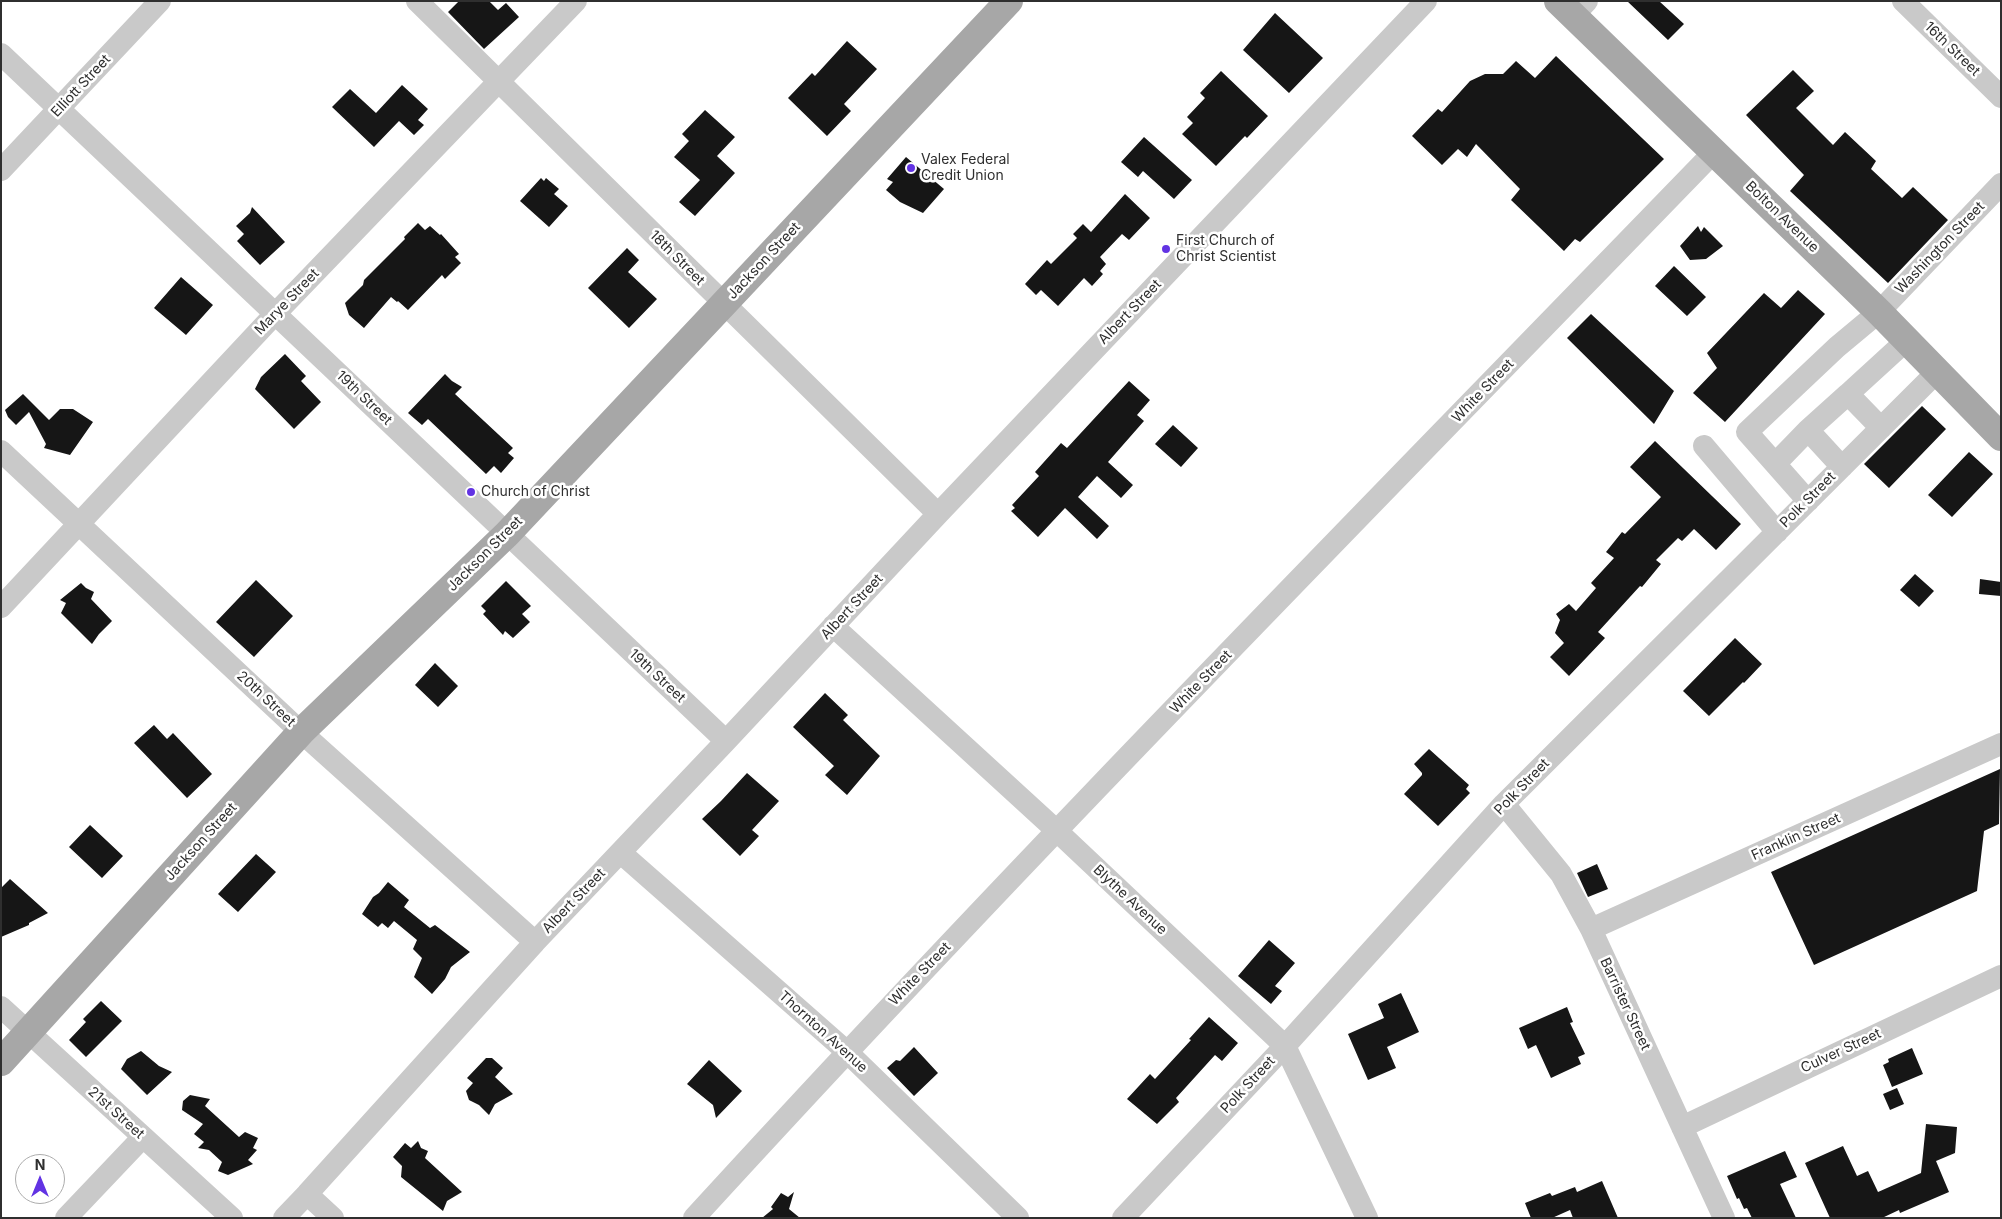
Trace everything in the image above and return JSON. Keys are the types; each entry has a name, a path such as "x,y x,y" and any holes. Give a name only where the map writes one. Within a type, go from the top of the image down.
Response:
{"main road":[{"name":"Jackson Street","path":"1,1062 301,732 507,534 1009,1"},
{"name":"Bolton Avenue","path":"1573,6 1714,152 1879,312 2001,437"}],"street":[{"name":"Elliott Street","path":"1,170 160,1"},
{"name":"18th Street","path":"417,1 938,514"},
{"name":"Marye Street","path":"1,607 275,314 576,1"},
{"name":"Albert Street","path":"284,1218 535,942 621,853 938,514 1426,1"},
{"name":"16th Street","path":"1903,1 2001,97"},
{"name":"19th Street","path":"1,54 726,741"},
{"name":"White Street","path":"694,1218 846,1051 1714,152"},
{"name":"Washington Street","path":"1776,463 1747,432 1837,347 1879,312 2001,184"},
{"path":"1808,501 1776,463 1808,430 1907,340"},
{"name":"Polk Street","path":"1123,1218 1285,1046 1504,804 1937,372"},
{"path":"1848,394 1881,428"},
{"path":"1808,430 1842,467"},
{"path":"1704,446 1777,532"},
{"name":"20th Street","path":"1,451 301,732 535,942"},
{"name":"Blythe Avenue","path":"833,626 1057,831 1285,1046 1367,1218"},
{"name":"Franklin Street","path":"1591,929 2001,744"},
{"name":"Barrister Street","path":"1504,804 1561,874 1591,929 1724,1218"},
{"name":"Thornton Avenue","path":"621,853 846,1051 1018,1218"},
{"name":"Culver Street","path":"1682,1127 2001,976"},
{"name":"21st Street","path":"1,1007 232,1218"},
{"path":"66,1218 143,1137"},
{"path":"307,1194 332,1218"}],"building":[{"path":"459,1 489,1 498,10 506,3 519,17 484,49 448,12"},
{"path":"1627,1 1659,1 1684,24 1668,40"},
{"path":"1275,13 1323,58 1289,93 1243,50"},
{"path":"847,41 877,69 844,104 851,111 827,136 788,98 812,73 815,76"},
{"path":"1556,56 1664,159 1580,242 1575,239 1564,251 1511,200 1520,189 1476,144 1467,157 1458,149 1442,165 1412,136 1438,109 1442,112 1470,81 1485,74 1503,74 1516,61 1535,78"},
{"path":"1793,70 1814,91 1796,108 1833,145 1845,132 1876,161 1871,169 1902,198 1913,187 1948,220 1888,283 1790,191 1804,175 1746,115"},
{"path":"1221,71 1268,116 1247,138 1245,136 1216,166 1182,134 1193,123 1187,117 1205,98 1200,93"},
{"path":"402,85 428,109 418,120 424,125 414,135 399,121 374,147 332,107 350,89 376,113"},
{"path":"705,110 735,137 717,156 735,173 695,216 679,202 700,180 674,157 689,141 682,134"},
{"path":"1144,137 1192,180 1174,199 1143,171 1138,177 1121,162"},
{"path":"906,157 944,189 923,213 900,202 886,190 893,182 887,179"},
{"path":"541,178 544,181 546,178 559,189 554,194 568,206 549,227 520,201"},
{"path":"1125,194 1150,218 1129,240 1122,234 1100,257 1106,264 1100,271 1103,274 1092,286 1084,278 1058,306 1041,290 1036,295 1025,284 1047,260 1051,264 1077,238 1073,234 1083,224 1091,232"},
{"path":"252,207 285,242 260,265 237,241 244,234 236,226 250,213"},
{"path":"418,223 425,230 430,226 441,234 459,254 455,257 461,263 445,279 442,275 408,310 391,297 364,328 349,315 345,303"},
{"path":"1698,226 1701,232 1704,227 1723,246 1706,259 1690,260 1680,246"},
{"path":"627,248 639,260 628,272 657,299 629,328 588,288"},
{"path":"1674,266 1706,297 1687,316 1655,286"},
{"path":"181,277 213,305 186,335 154,308"},
{"path":"1798,290 1825,314 1725,422 1693,393 1717,368 1707,353 1764,293 1781,308"},
{"path":"1591,314 1674,391 1654,424 1567,338"},
{"path":"285,354 306,376 301,381 321,402 294,429 255,389 261,377"},
{"path":"445,374 462,387 455,394 513,448 508,453 514,458 501,473 494,466 486,474 428,419 422,425 408,413"},
{"path":"1129,381 1150,400 1137,415 1144,421 1108,462 1133,485 1121,498 1097,476 1078,497 1109,526 1097,539 1065,508 1038,537 1011,511 1015,508 1012,505 1039,476 1035,472 1061,443 1067,448"},
{"path":"23,394 49,420 60,409 73,409 93,422 70,455 44,448 46,444 29,412 16,425 8,417 5,410"},
{"path":"1922,406 1946,429 1889,488 1864,464"},
{"path":"1173,425 1198,448 1181,467 1155,444"},
{"path":"1655,441 1741,524 1716,550 1694,529 1682,541 1678,538 1656,560 1661,564 1642,587 1640,586 1598,632 1605,638 1569,676 1550,657 1564,643 1555,633 1560,620 1556,614 1569,604 1576,611 1596,588 1591,583 1614,558 1606,552 1622,532 1625,534 1661,497 1630,467"},
{"path":"1969,452 1993,474 1952,517 1928,495"},
{"path":"1915,574 1934,591 1919,607 1900,590"},
{"path":"1980,579 2001,582 2001,596 1979,594"},
{"path":"256,580 293,616 254,657 216,622"},
{"path":"506,581 531,606 522,614 530,622 513,638 505,631 503,635 483,614 486,611 481,606"},
{"path":"81,583 94,592 91,599 112,621 92,644 61,613 66,603 60,600"},
{"path":"1735,638 1762,664 1709,716 1683,691"},
{"path":"435,663 458,686 438,707 415,685"},
{"path":"825,693 848,715 843,720 880,756 847,795 825,775 834,766 793,727"},
{"path":"154,725 167,739 173,733 212,774 187,798 134,743"},
{"path":"1429,749 1469,785 1466,789 1470,793 1438,826 1404,794 1422,775 1414,764"},
{"path":"2000,769 1999,824 1984,831 1977,891 1814,965 1771,872"},
{"path":"747,773 779,801 752,830 759,836 740,856 702,819"},
{"path":"90,825 123,856 102,878 69,847"},
{"path":"256,854 276,872 238,912 218,894"},
{"path":"1597,864 1608,889 1588,897 1577,873"},
{"path":"10,879 48,913 29,923 29,925 1,937 1,888"},
{"path":"388,882 409,900 404,907 430,928 435,925 470,952 451,967 445,979 432,994 414,977 422,958 413,949 417,940 394,921 388,928 382,923 378,927 362,914 373,897"},
{"path":"1269,940 1295,963 1275,986 1282,991 1271,1004 1238,976"},
{"path":"1401,993 1419,1032 1387,1047 1396,1068 1368,1080 1348,1034 1384,1018 1378,1004"},
{"path":"101,1001 122,1021 86,1057 69,1040 86,1022 83,1019"},
{"path":"1567,1007 1573,1022 1570,1023 1585,1054 1578,1057 1581,1064 1551,1078 1536,1045 1528,1049 1519,1028"},
{"path":"1209,1017 1238,1043 1222,1061 1215,1055 1176,1098 1179,1102 1157,1124 1127,1099 1150,1074 1155,1079 1191,1040 1189,1039"},
{"path":"914,1047 938,1073 914,1096 887,1068 896,1060 900,1061"},
{"path":"1912,1048 1923,1074 1892,1087 1883,1065 1889,1062 1888,1059"},
{"path":"141,1051 159,1066 172,1072 147,1095 121,1069 127,1059"},
{"path":"486,1058 492,1058 503,1068 495,1077 513,1094 495,1104 489,1115 479,1105 469,1100 466,1091 473,1083 467,1078"},
{"path":"709,1060 742,1091 716,1118 713,1105 687,1084"},
{"path":"1897,1088 1904,1104 1890,1110 1883,1094"},
{"path":"190,1095 210,1099 205,1106 239,1137 245,1132 258,1138 253,1148 257,1150 248,1160 253,1164 228,1175 218,1171 222,1162 209,1150 198,1148 204,1142 194,1134 203,1124 182,1110 183,1101"},
{"path":"1926,1124 1957,1127 1955,1153 1936,1161 1949,1192 1900,1213 1899,1210 1882,1218 1830,1218 1805,1163 1843,1146 1857,1176 1868,1171 1878,1192 1921,1173"},
{"path":"418,1141 421,1148 428,1151 425,1158 462,1192 447,1201 443,1211 401,1177 402,1166 393,1157 405,1143 411,1148"},
{"path":"1785,1151 1797,1177 1780,1184 1796,1218 1752,1218 1747,1208 1744,1209 1739,1198 1737,1199 1727,1176"},
{"path":"1602,1181 1618,1218 1573,1218 1570,1210 1552,1218 1531,1218 1525,1203 1550,1193 1552,1196 1575,1187 1577,1192"},
{"path":"794,1192 789,1209 800,1218 762,1218 773,1209 771,1207 781,1193 788,1197"}],"place":[{"name":"Valex Federal Credit Union","path":"911,168"},
{"name":"First Church of Christ Scientist","path":"1166,249"},
{"name":"Church of Christ","path":"471,492"}]}
